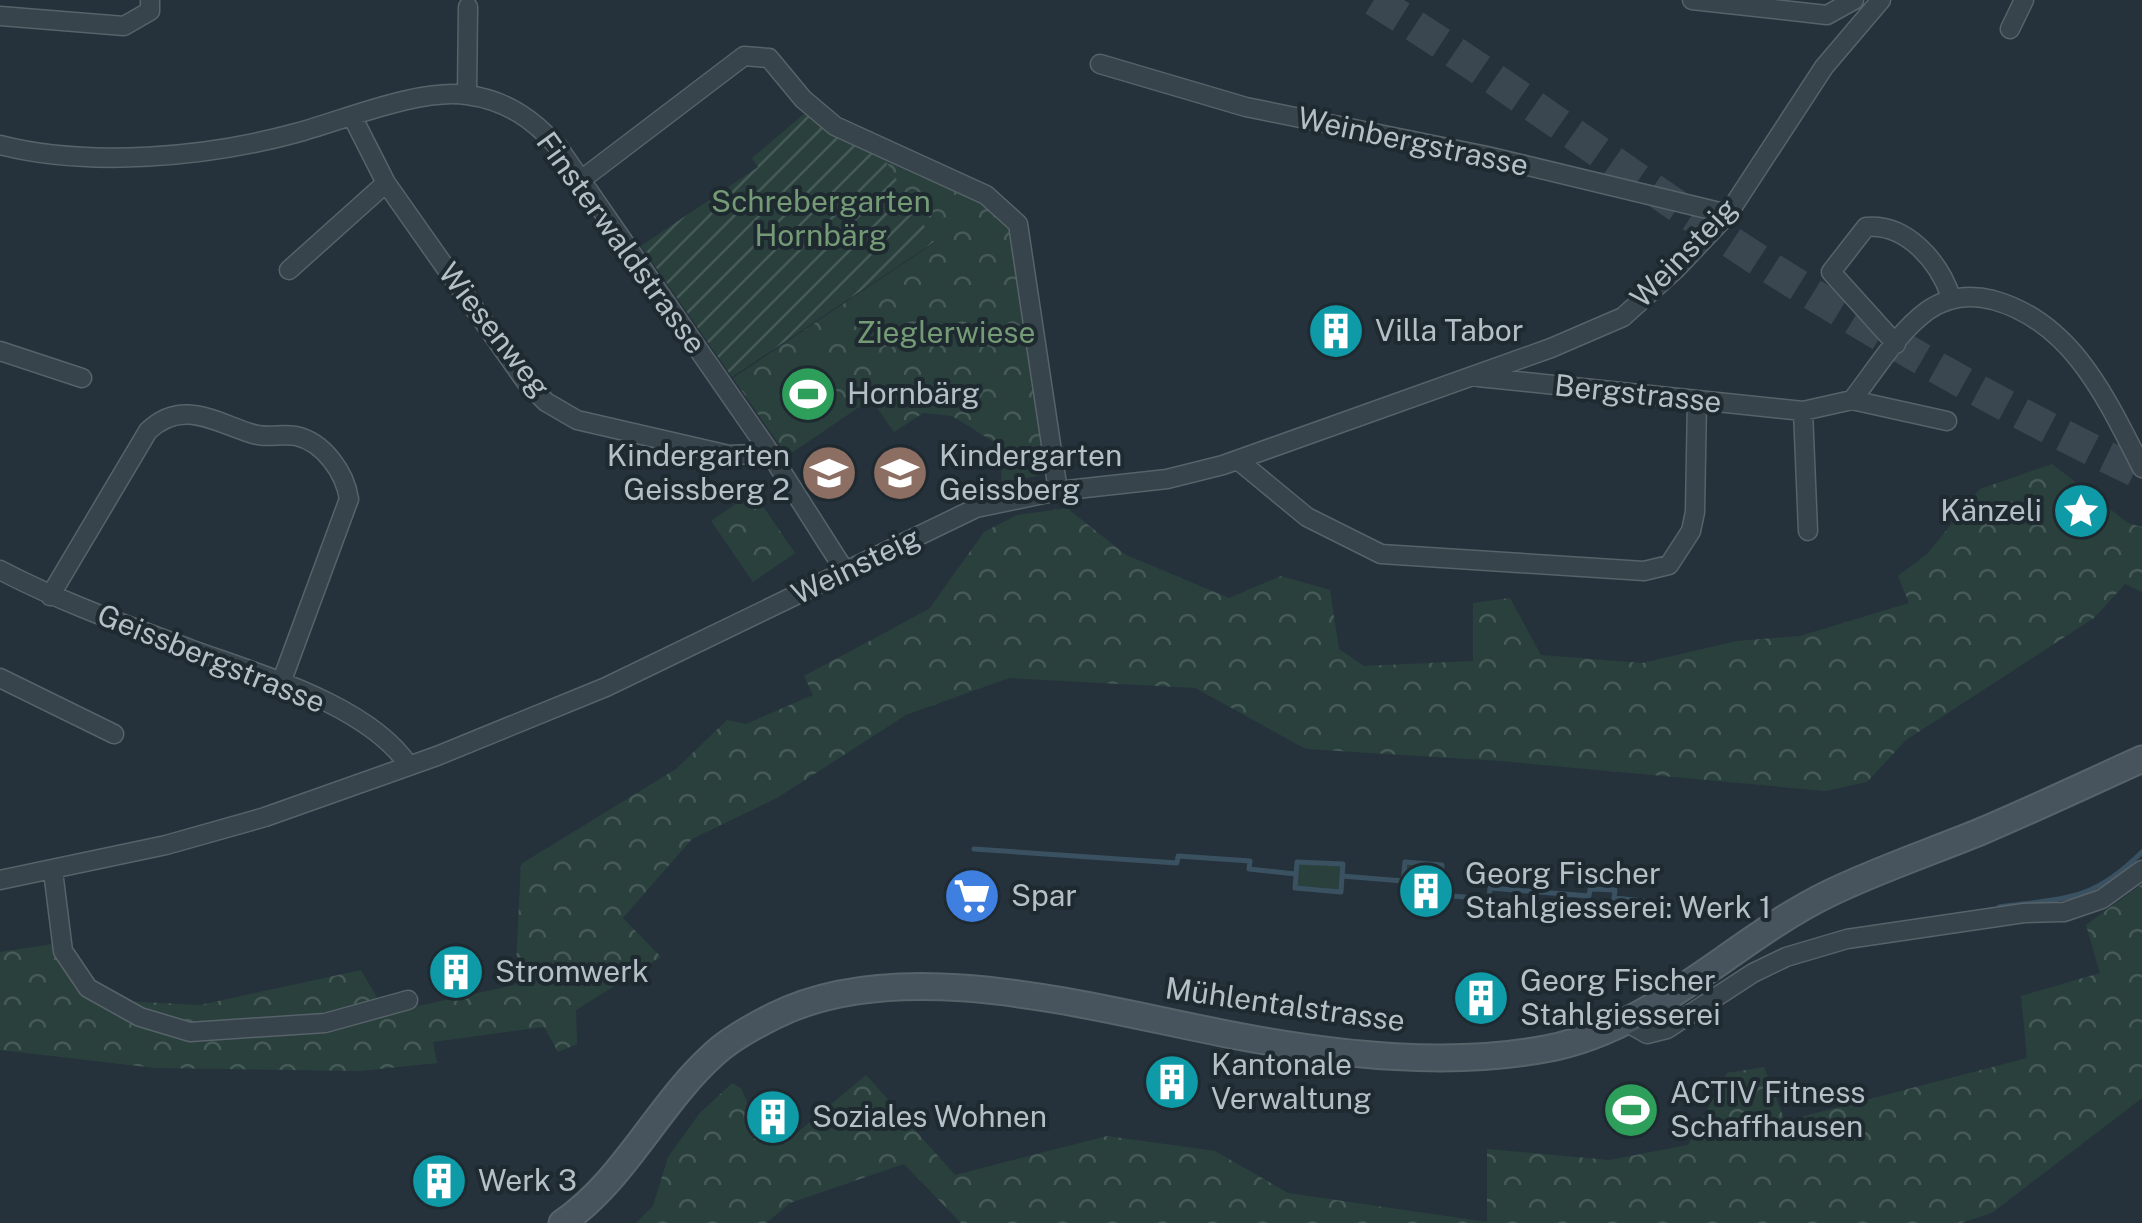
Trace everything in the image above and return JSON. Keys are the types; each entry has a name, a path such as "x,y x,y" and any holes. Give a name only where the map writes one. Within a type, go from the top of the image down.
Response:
{"street":[{"path":"0,16 124,26 150,11 150,0"},
{"path":"1692,0 1827,15 1854,0"},
{"name":"Weinsteig","path":"0,880 166,846 264,817 409,766 606,687 976,508 1058,492 1167,479 1238,461 1551,348 1623,317 1728,214 1824,66 1881,0"},
{"path":"2010,29 2024,0"},
{"path":"467,95 468,7"},
{"path":"582,180 744,56 768,58 803,99 835,126 986,195 1018,224 1058,492"},
{"name":"Weinbergstrasse","path":"1100,64 1246,107 1486,156 1728,214"},
{"name":"Finsterwaldstrasse","path":"0,145 72,156 156,154 259,141 432,96 467,95 520,112 558,147 582,180 766,447 845,571"},
{"name":"Wiesenweg","path":"352,116 386,183 526,382 546,402 577,420 729,455 754,454 766,447"},
{"path":"289,270 386,183"},
{"path":"1896,344 1831,272 1866,227 1886,227 1925,252 1938,266 1951,298"},
{"path":"1852,400 1925,312 1951,298 1985,298 2014,306 2068,344 2100,387 2142,468"},
{"path":"0,351 82,378"},
{"name":"Bergstrasse","path":"1473,376 1803,411 1852,400 1947,421"},
{"path":"1238,461 1307,517 1381,554 1644,571 1669,565 1691,531 1698,400"},
{"path":"1803,411 1808,531"},
{"path":"50,596 148,430 159,420 194,413 252,434 300,436 319,448 338,468 346,480 349,499 281,683"},
{"name":"Geissbergstrasse","path":"0,570 50,596 281,683 356,717 385,737 409,766"},
{"path":"0,678 114,734"},
{"name":"Mühlentalstrasse","path":"562,1223 620,1168 668,1105 716,1052 772,1017 810,1001 872,988 940,987 1019,994 1254,1039 1402,1055 1491,1057 1548,1049 1626,1022 1684,990 1825,896 2142,759"},
{"path":"1626,1022 1648,1034 1667,1029 1753,974 1786,958 1846,940 2006,916 2064,912 2102,900 2142,870"},
{"path":"52,871 64,951 88,988 140,1017 190,1032 324,1023 408,1000"}],"green space":[{"name":"Schrebergarten Hornbärg","path":"805,113 833,132 882,155 934,242 732,377 641,246 758,167 752,158"},
{"name":"Zieglerwiese","path":"882,155 990,202 1014,230 1049,474 1002,482 999,445 952,416 923,413 894,432 871,399 787,456 733,378 934,243"},
{"path":"2052,464 2128,523 2142,527 2142,592 2125,584 2094,618 1906,740 1867,782 1825,791 1501,761 1306,749 1195,688 1009,678 906,715 777,798 692,839 623,918 661,957 576,1010 577,1044 558,1052 544,1027 433,1042 437,1063 360,1071 155,1068 0,1050 0,952 53,944 88,999 200,1005 361,970 386,1013 515,985 521,864 676,769 727,720 746,724 813,695 804,676 929,609 984,532 1017,515 1067,508 1126,555 1229,598 1281,576 1330,590 1339,649 1364,666 1473,661 1473,603 1510,598 1541,655 1642,663 1737,641 1800,636 1909,603 1898,576 1927,554 1980,489"},
{"path":"753,492 795,553 753,582 711,521"},
{"path":"1298,862 1341,866 1340,890 1296,887"},
{"path":"1406,864 1440,866 1437,902 1403,900"},
{"path":"2142,884 2142,1098 1992,1213 1961,1223 961,1223 904,1164 790,1203 766,1223 636,1223 653,1206 668,1157 699,1114 732,1083 741,1088 765,1145 797,1133 866,1075 955,1175 1107,1136 1215,1151 1288,1193 1487,1222 1487,1149 1609,1160 1688,1145 1727,1073 1764,1067 1785,1121 2027,1058 2021,996 2100,973 2086,925"}],"waterway":[{"path":"974,849 1177,863 1178,856 1250,861 1249,869 1296,874 1295,888 1341,892 1342,876 1403,881 1405,862 1442,865 1440,895 1489,899 1490,888 1589,896 1590,889 1615,890 1614,898 1644,901"},
{"path":"1999,907 2060,899 2092,889 2142,852"},
{"path":"1296,874 1297,862 1343,864 1342,876"}],"tunnel":[{"path":"1374,0 1821,300 2002,404 2142,474"}],"place":[{"name":"Villa Tabor","path":"1336,331"},
{"name":"Hornbärg","path":"808,394"},
{"name":"Kindergarten Geissberg 2","path":"829,473"},
{"name":"Kindergarten Geissberg","path":"900,473"},
{"name":"Känzeli","path":"2081,511"},
{"name":"Georg Fischer Stahlgiesserei: Werk 1","path":"1426,891"},
{"name":"Spar","path":"972,896"},
{"name":"Stromwerk","path":"456,972"},
{"name":"Georg Fischer Stahlgiesserei","path":"1481,998"},
{"name":"Kantonale Verwaltung","path":"1172,1082"},
{"name":"ACTIV Fitness Schaffhausen","path":"1631,1110"},
{"name":"Soziales Wohnen","path":"773,1117"},
{"name":"Werk 3","path":"439,1181"}]}
